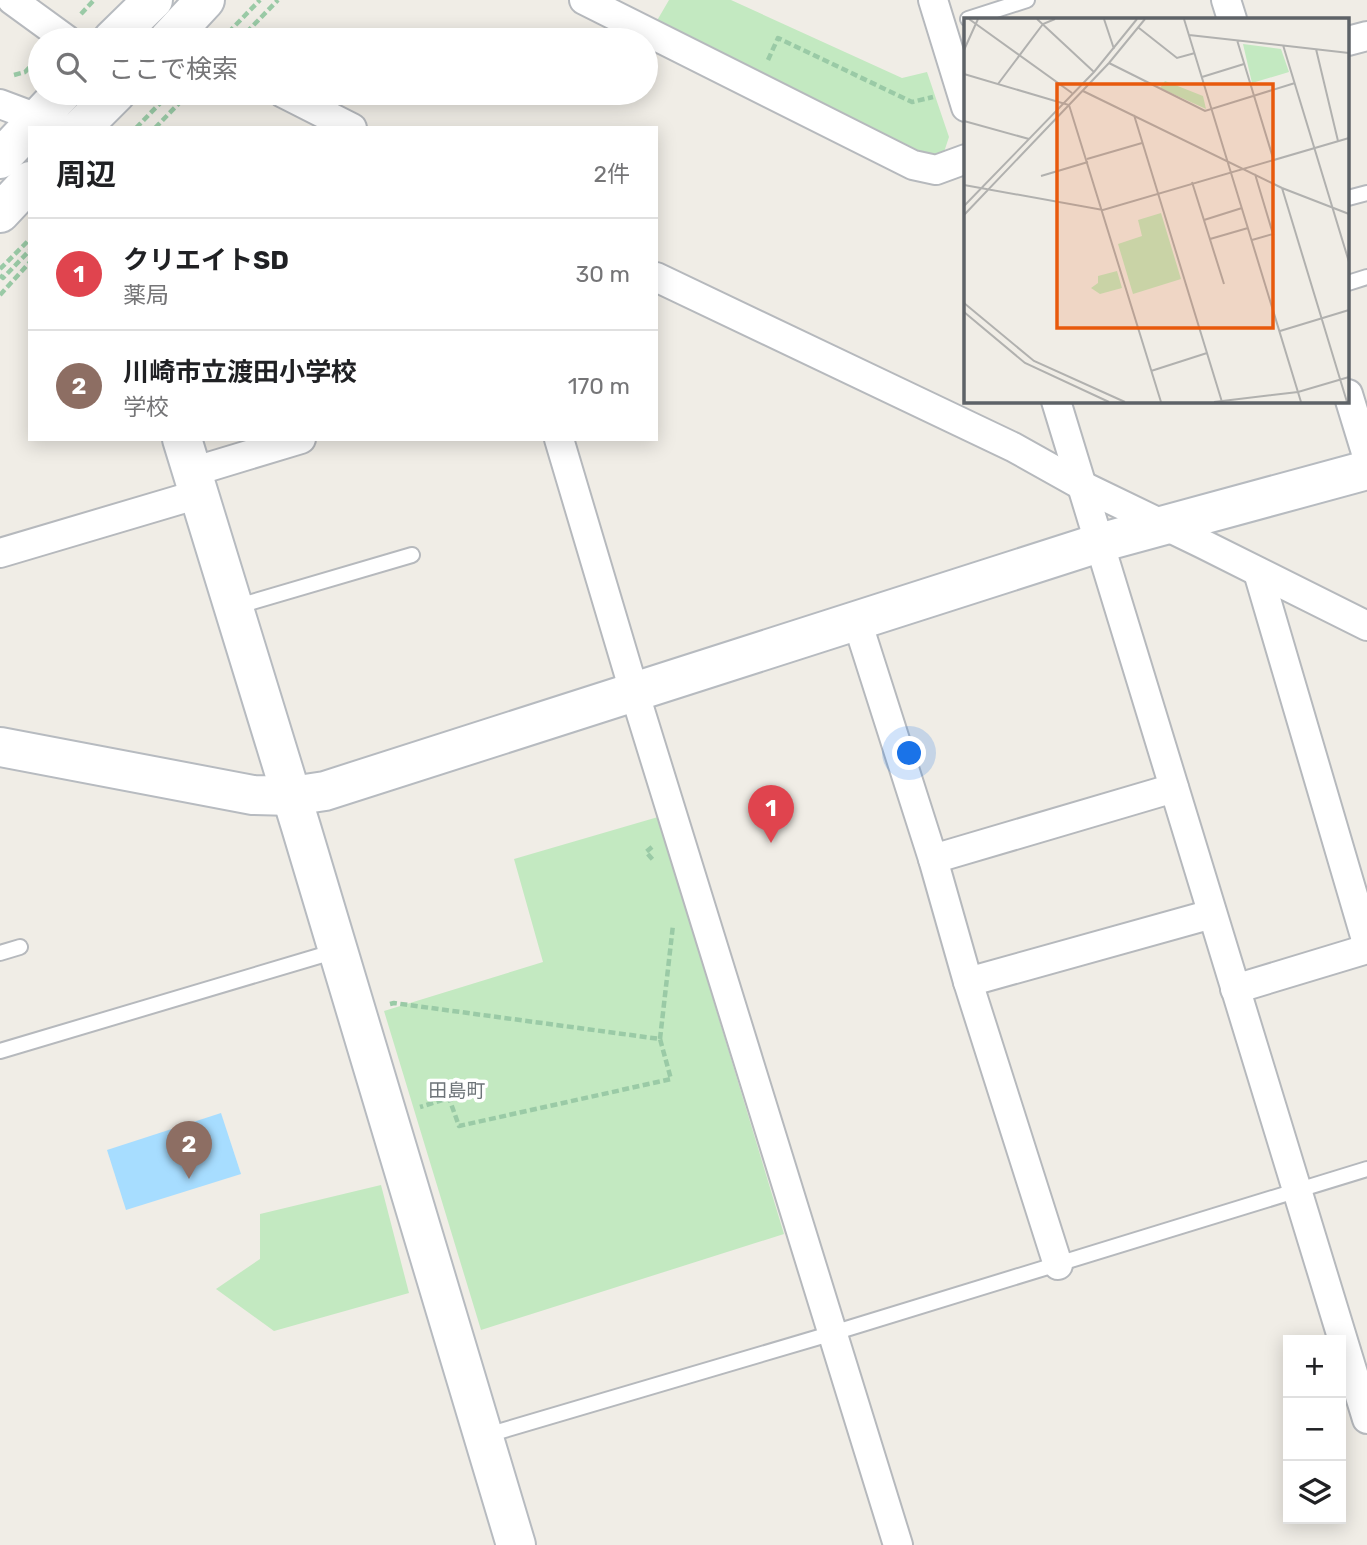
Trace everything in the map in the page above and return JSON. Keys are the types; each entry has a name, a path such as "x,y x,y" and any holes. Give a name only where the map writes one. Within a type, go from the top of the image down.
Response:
{"street":[{"path":"12,0 50,28"},
{"path":"124,28 153,0"},
{"path":"178,28 205,0"},
{"path":"584,0 640,28"},
{"path":"933,0 959,22 964,83"},
{"path":"1226,0 1231,18"},
{"path":"1350,40 1367,36"},
{"path":"658,37 913,165 936,170 964,160"},
{"path":"0,104 55,113"},
{"path":"83,126 104,105"},
{"path":"307,105 348,126"},
{"path":"39,126 55,113"},
{"path":"0,159 28,136"},
{"path":"0,213 28,183"},
{"path":"658,278 1013,447 1081,485 1367,626"},
{"path":"1350,401 1367,456"},
{"path":"1056,402 1367,1419"},
{"path":"0,553 191,468 293,441"},
{"path":"560,441 898,1545"},
{"path":"191,468 516,1545"},
{"path":"0,747 253,795 292,796 325,791 1099,543 1367,470"},
{"path":"1258,572 1367,943"},
{"path":"857,621 1058,1265"},
{"path":"933,859 1174,788"},
{"path":"968,982 1212,914"},
{"path":"1236,989 1367,949"}],"lane":[{"path":"971,18 1027,0"},
{"path":"1350,197 1367,193"},
{"path":"1350,282 1367,277"},
{"path":"233,607 412,555"},
{"path":"0,953 20,947"},
{"path":"0,1051 337,950"},
{"path":"483,1437 1058,1265 1367,1169"}],"path":[{"path":"233,28 260,0"},
{"path":"251,28 278,0"},
{"path":"755,86 778,38 912,102 941,94"},
{"path":"13,76 28,69"},
{"path":"138,126 158,105"},
{"path":"157,126 177,105"},
{"path":"0,269 28,241"},
{"path":"2,276 28,252"},
{"path":"0,295 28,264"},
{"path":"659,867 646,852 654,846 646,817 671,810"},
{"path":"418,1108 449,1098 459,1126 671,1079 660,1039 673,920"},
{"path":"385,1005 394,1003 660,1039"}],"green space":[{"path":"669,0 731,0 902,78 927,72 949,137 943,155 925,158 655,24"},
{"path":"658,817 784,1234 481,1330 384,1011 543,962 514,859"},
{"path":"381,1185 409,1293 274,1331 216,1289 260,1259 260,1214"}],"water":[{"path":"221,1113 241,1174 126,1210 107,1150"}],"place":[{"name":"クリエイトSD","path":"771,843"},
{"name":"川崎市立渡田小学校","path":"189,1179"}],"district":[{"name":"田島町","path":"457,1090"}]}
